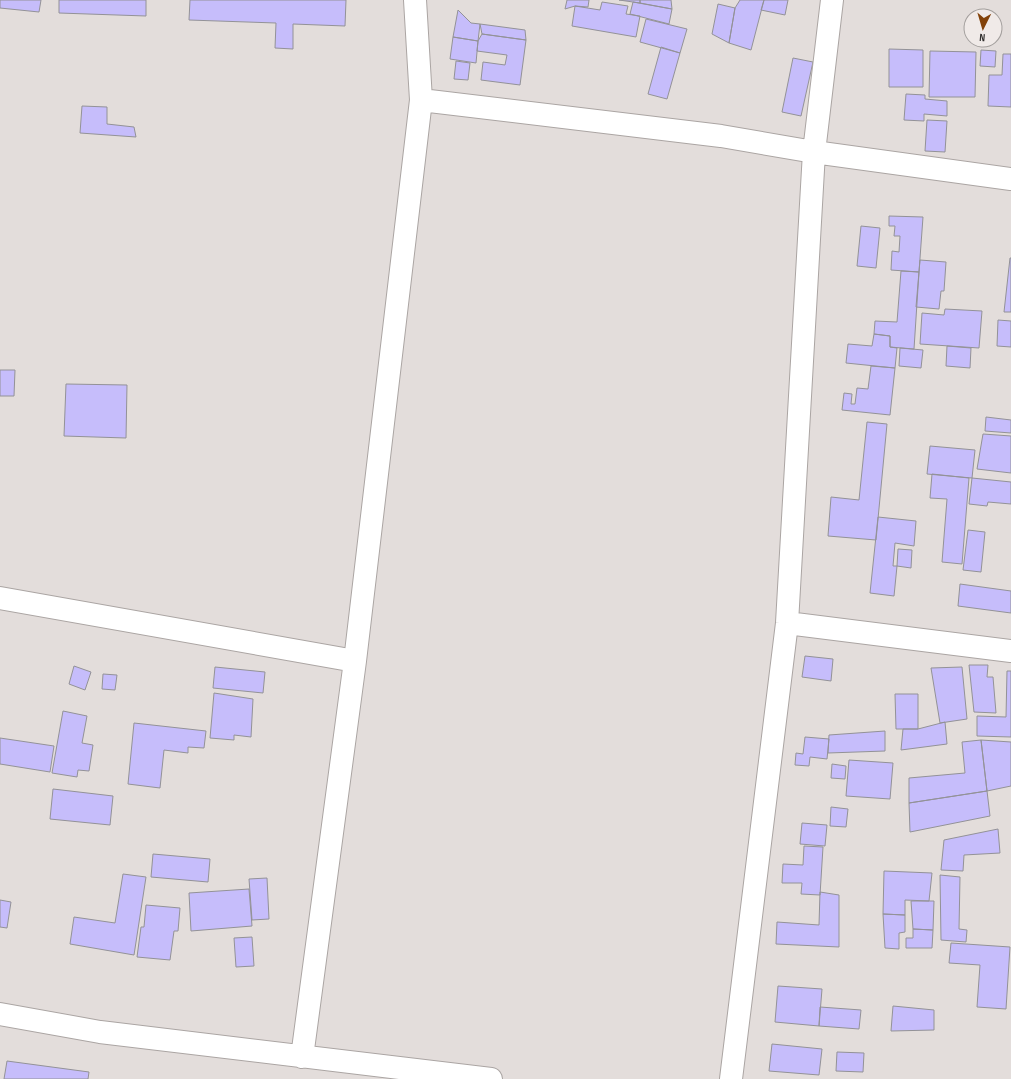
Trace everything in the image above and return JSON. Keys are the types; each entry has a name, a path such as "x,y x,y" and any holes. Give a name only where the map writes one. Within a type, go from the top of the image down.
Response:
{"street":[{"path":"302,1056 355,661 421,100 415,0"},
{"path":"731,1079 787,623 814,152 832,0"},
{"path":"421,100 721,136 814,152 1011,179"},
{"path":"0,598 355,661"},
{"path":"787,623 1011,652"},
{"path":"0,1014 100,1032 491,1079"}],"building":[{"path":"0,0 41,0 39,12 0,8"},
{"path":"59,0 146,0 146,16 59,13"},
{"path":"190,0 346,0 345,26 293,24 293,49 275,48 276,23 189,20"},
{"path":"567,0 589,0 588,7 575,6 565,9"},
{"path":"619,0 640,0 640,3"},
{"path":"640,0 671,0 672,9 640,3"},
{"path":"740,0 764,0 751,50 729,43 735,8"},
{"path":"764,0 788,0 785,15 761,10"},
{"path":"602,2 628,6 626,14 640,16 636,37 572,26 575,6 600,10"},
{"path":"633,2 672,9 669,24 630,14"},
{"path":"718,4 735,8 729,43 712,34"},
{"path":"458,10 471,23 480,24 478,41 453,37"},
{"path":"646,19 687,29 680,53 640,42"},
{"path":"480,24 525,30 526,40 482,34"},
{"path":"482,34 526,40 520,85 481,80 483,62 505,65 507,55 477,51 478,41"},
{"path":"453,37 478,41 476,63 450,59"},
{"path":"661,47 680,53 667,99 648,94"},
{"path":"889,49 923,50 923,87 889,87"},
{"path":"981,50 996,51 995,67 980,66"},
{"path":"930,51 976,52 975,97 929,97"},
{"path":"1003,54 1011,54 1011,107 988,106 989,75 1002,75"},
{"path":"793,58 813,62 801,116 782,112"},
{"path":"456,61 470,63 468,80 454,79"},
{"path":"906,94 925,95 925,99 947,101 947,116 924,114 924,121 904,120"},
{"path":"82,106 107,107 107,124 134,127 136,137 80,133"},
{"path":"927,120 947,121 945,152 925,151"},
{"path":"889,216 923,217 919,272 891,270 892,251 899,252 900,236 894,236 895,226 889,226"},
{"path":"861,226 880,228 876,268 857,266"},
{"path":"1010,258 1011,312 1004,312"},
{"path":"920,260 946,262 944,291 941,291 939,309 916,307"},
{"path":"901,271 919,272 914,349 890,347 890,336 874,334 875,321 897,322"},
{"path":"945,309 982,311 979,348 920,344 922,313 944,315"},
{"path":"998,320 1011,321 1011,347 997,346"},
{"path":"874,334 890,336 890,347 897,348 895,368 846,363 848,344 872,346"},
{"path":"947,346 971,348 970,368 946,366"},
{"path":"900,348 923,350 921,368 899,366"},
{"path":"871,366 895,368 890,415 842,410 844,393 852,394 851,404 855,404 857,388 868,389"},
{"path":"0,370 15,370 14,396 0,396"},
{"path":"66,384 127,385 126,438 64,436"},
{"path":"986,417 1011,420 1011,433 985,431"},
{"path":"867,422 887,424 876,540 828,536 831,497 859,500"},
{"path":"983,434 1011,436 1011,473 977,469"},
{"path":"930,446 975,450 972,478 927,474"},
{"path":"932,474 969,478 962,564 942,562 947,499 930,498"},
{"path":"972,478 1011,482 1011,504 988,502 987,506 969,504"},
{"path":"878,517 916,521 914,546 895,543 893,566 897,566 894,596 870,593"},
{"path":"968,530 985,532 981,572 963,570"},
{"path":"898,549 912,550 911,568 897,566"},
{"path":"960,584 1011,591 1011,613 958,606"},
{"path":"805,656 833,659 831,681 802,677"},
{"path":"969,665 988,665 987,677 993,677 996,713 974,712"},
{"path":"74,666 91,672 85,690 69,684"},
{"path":"215,667 265,672 263,693 213,688"},
{"path":"962,667 967,719 940,723 931,668"},
{"path":"1007,671 1011,671 1011,737 977,736 977,716 1006,717"},
{"path":"103,674 117,675 115,690 102,689"},
{"path":"214,693 253,699 251,737 234,735 234,740 210,738"},
{"path":"895,694 918,694 918,729 896,729"},
{"path":"63,711 87,716 82,743 93,745 89,771 78,770 77,777 52,773"},
{"path":"945,722 947,744 901,750 903,729 918,729"},
{"path":"134,723 206,731 204,748 188,747 188,753 164,750 160,788 128,784"},
{"path":"885,731 885,751 828,753 829,735"},
{"path":"805,737 829,739 827,759 810,757 809,766 795,765 796,753 803,754"},
{"path":"0,738 54,746 50,772 0,764"},
{"path":"981,740 987,791 909,803 909,778 965,773 962,742"},
{"path":"981,740 1011,742 1011,786 987,791"},
{"path":"849,760 893,763 890,799 846,796"},
{"path":"832,764 846,766 845,779 831,778"},
{"path":"53,789 113,796 110,825 50,819"},
{"path":"987,791 990,816 910,832 909,803"},
{"path":"831,807 848,809 846,827 830,826"},
{"path":"802,823 827,825 825,846 800,844"},
{"path":"998,829 1000,853 964,855 963,871 941,870 944,840"},
{"path":"804,846 823,847 820,895 801,894 802,883 782,883 783,864 803,865"},
{"path":"153,854 210,859 208,882 151,877"},
{"path":"884,871 932,873 929,901 905,900 905,915 883,914"},
{"path":"123,874 146,877 134,955 70,944 74,917 115,923"},
{"path":"940,875 960,877 959,929 967,930 966,942 941,940"},
{"path":"267,878 269,919 252,920 249,879"},
{"path":"249,889 252,926 191,931 189,893"},
{"path":"820,892 839,895 839,947 776,944 777,922 819,925"},
{"path":"0,900 11,902 7,928 0,927"},
{"path":"911,901 934,901 933,930 913,929"},
{"path":"146,905 180,908 178,931 174,931 170,960 137,957 141,927 144,927"},
{"path":"883,914 905,915 905,932 899,933 899,949 885,948"},
{"path":"913,929 933,930 932,948 906,948 906,938 913,938"},
{"path":"252,937 254,966 236,967 234,938"},
{"path":"951,943 1010,947 1006,1009 977,1007 980,965 949,963"},
{"path":"778,986 822,989 819,1026 775,1022"},
{"path":"893,1006 934,1010 934,1030 891,1031"},
{"path":"820,1007 861,1010 859,1029 819,1026"},
{"path":"772,1044 822,1049 819,1075 769,1071"},
{"path":"837,1052 864,1053 863,1072 836,1071"},
{"path":"7,1061 89,1072 88,1079 4,1079"}]}
